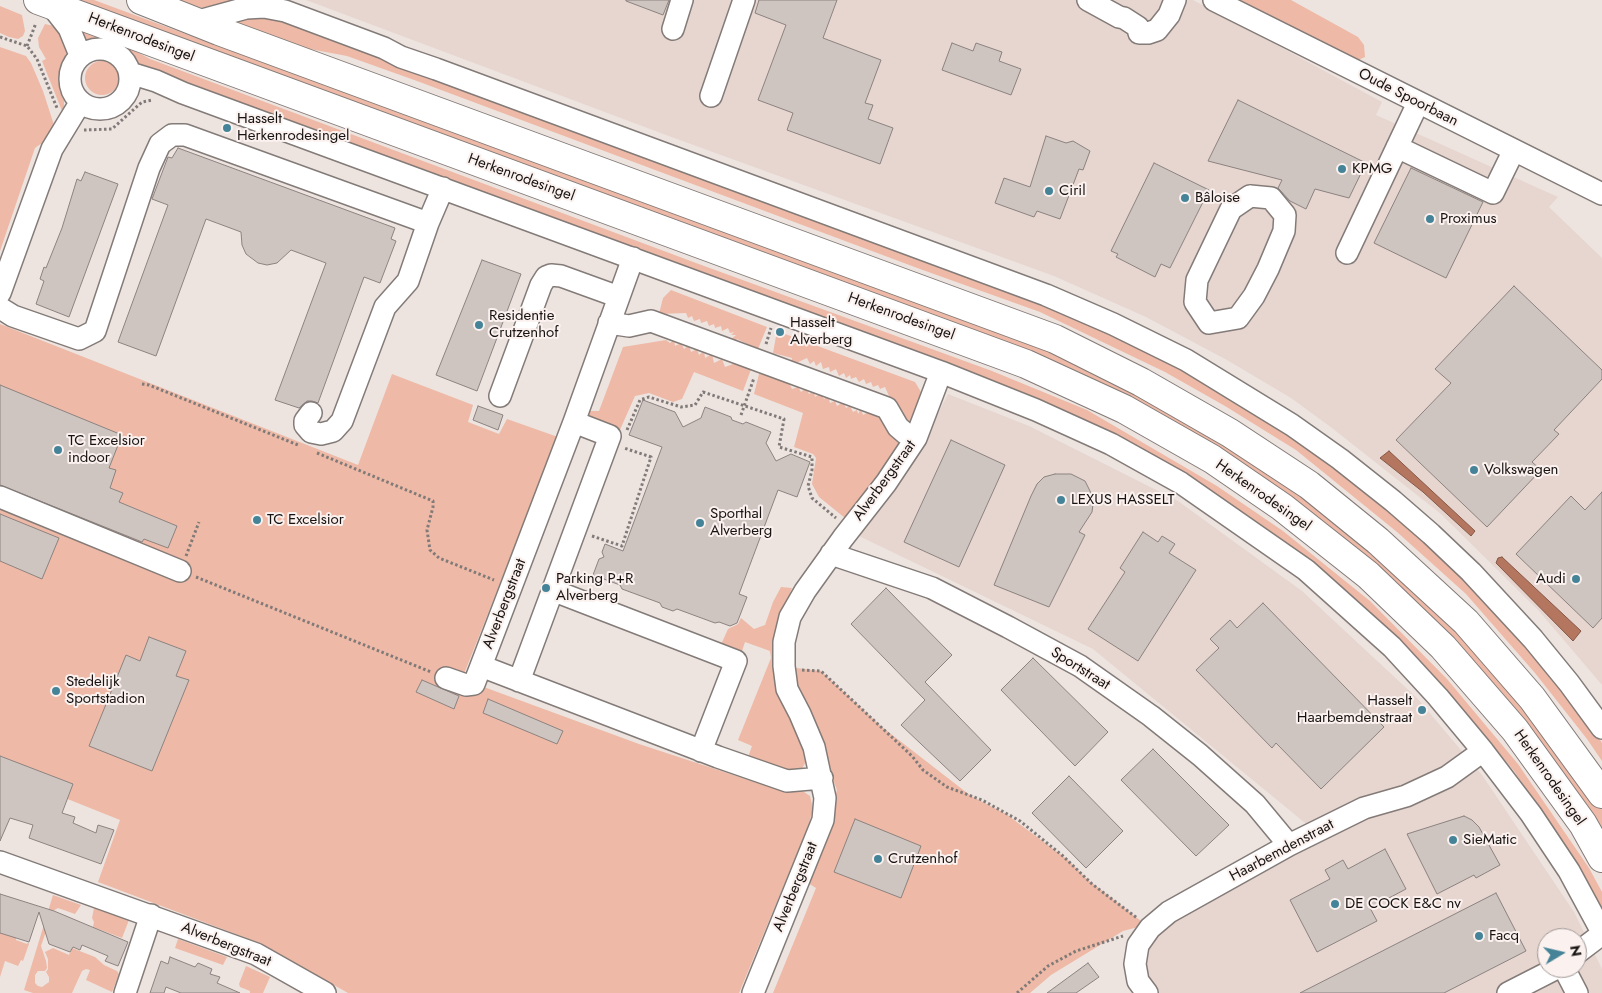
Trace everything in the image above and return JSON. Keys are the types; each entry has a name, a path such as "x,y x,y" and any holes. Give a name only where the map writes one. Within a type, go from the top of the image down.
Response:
{"highway":[{"path":"141,0 195,22 1056,339 1141,382 1230,433 1309,485 1378,541 1466,622 1532,698 1602,794"},
{"name":"Herkenrodesingel","path":"42,9 1017,360 1124,409 1212,459 1266,496 1368,575 1443,647 1515,730 1582,824 1602,858"}],"street":[{"path":"673,29 682,0"},
{"path":"711,96 744,0"},
{"path":"1088,0 1138,27 1139,33 1148,33 1157,30 1169,15 1175,0"},
{"name":"Oude Spoorbaan","path":"1214,0 1602,194"},
{"path":"195,22 246,8 264,7 285,11 384,48 401,58 446,72 1046,295 1113,324 1186,360 1292,425 1340,459 1431,534 1471,572 1533,639 1602,728"},
{"name":"Herkenrodesingel","path":"42,9 70,28 80,55 100,48 111,50 120,55 127,63 130,73"},
{"path":"80,55 73,66 70,76 71,88 80,103 97,109 107,109 119,103 126,96 131,83 130,73 156,81 183,93 941,372 1036,410 1111,444 1181,483 1306,570 1392,647 1438,697 1531,814 1569,871 1602,933 1587,945"},
{"path":"126,96 143,90 183,93"},
{"path":"0,293 52,149 80,103"},
{"path":"1347,253 1418,103"},
{"path":"0,308 13,316 79,339 95,330 149,168 160,144 172,136 185,135 428,222"},
{"path":"1397,147 1493,193 1514,150"},
{"path":"310,413 305,421 305,425 311,432 321,434 333,431 342,421 384,307 408,281 428,222 443,188"},
{"path":"1250,196 1271,198 1285,215 1284,231 1268,268 1254,296 1238,318 1210,323 1195,302 1197,280 1223,224 1231,209 1250,196"},
{"name":"Alverbergstraat","path":"633,258 574,422 481,666 701,751 787,781 822,778"},
{"path":"500,396 541,285 546,277 551,275 561,276 619,297"},
{"path":"610,323 629,326 651,320 887,408 898,426 905,433 916,438"},
{"name":"Alverbergstraat","path":"753,993 823,820 825,798 814,747 787,689 784,666 784,642 790,617 805,591 831,554 886,484 916,438 941,372"},
{"path":"518,681 610,436 574,422"},
{"path":"0,497 180,571"},
{"name":"Sportstraat","path":"831,554 932,588 1080,666 1151,716 1200,755 1254,804 1289,845"},
{"path":"552,590 736,661 701,751"},
{"path":"446,678 466,685 474,684 481,666"},
{"name":"Haarbemdenstraat","path":"1146,993 1138,980 1135,964 1138,945 1150,928 1170,912 1289,845 1364,808 1406,796 1447,777 1483,752"},
{"name":"Alverbergstraat","path":"0,862 256,954 325,993"},
{"path":"125,993 151,915"},
{"path":"1508,993 1537,978"},
{"path":"1569,978 1577,993"}],"path":[{"path":"27,46 42,9"},
{"path":"0,37 27,46 37,59 55,105 69,122"},
{"path":"142,384 149,385 304,448"},
{"path":"627,431 640,400 649,397 681,407 695,405 703,392 784,419 779,447 812,457 812,470 808,486 812,498 850,529"},
{"path":"574,531 622,546 651,457 620,446"},
{"path":"313,451 433,501 427,530 430,550 439,558 511,587"},
{"path":"199,522 180,571 446,678"},
{"path":"784,666 821,671 912,756 923,770 947,787 982,800 1020,821 1063,856 1092,884 1150,928"},
{"path":"1016,993 1048,966 1076,951 1150,928"}],"shaded area":[{"path":"67,0 94,0 213,44 241,47 1030,342 1138,391 1262,465 1366,543 1460,630 1521,698 1595,798 1602,810 1602,835 1500,691 1419,606 1192,434"},
{"path":"178,0 244,0 195,9"},
{"path":"306,0 1193,0 1382,102 1376,115 1558,197 1549,207 1602,258 1602,685 1539,611 1441,514 1291,398 1227,360 1146,317 1054,276 666,135"},
{"path":"1232,0 1291,0 1358,37 1364,45 1365,57 1354,62"},
{"path":"0,6 22,15 25,31 23,36 18,39 0,33"},
{"path":"260,14 298,23 1024,298 1147,350 1215,388 1285,433 1358,485 1419,536 1480,594 1545,669 1599,738 1602,743 1602,761 1535,673 1466,594 1397,532 1296,450 1165,372 1040,312 417,81 347,56 288,45 230,22"},
{"path":"45,24 58,27 69,52 62,81 64,108 62,111 42,61 46,59 39,47 38,38"},
{"path":"80,25 115,40 150,59 696,263 992,371 1087,410 1217,486 1283,531 1370,601 1447,679 1518,764 1589,868 1602,892 1602,911 1568,850 1514,771 1457,703 1395,640 1347,596 1268,530 1187,479 137,68 126,52 113,44 97,42 82,45"},
{"path":"0,47 26,56 31,63 43,91 54,125 42,143 35,148 0,251"},
{"path":"102,61 109,62 114,66 118,71 118,85 114,90 109,94 102,95 95,94 90,90 86,85 85,78 86,71 90,66 95,62"},
{"path":"671,290 767,327 758,349 737,339 734,344 728,342 736,335 731,335 734,332 730,333 728,328 722,331 721,326 715,328 714,324 709,326 707,321 701,323 700,319 694,321 692,316 688,318 686,313 659,314 663,298"},
{"path":"0,324 358,465 392,374 473,405 468,422 499,434 507,419 558,437 462,679 639,744 779,790 801,790 810,796 813,809 808,827 739,993 348,993 262,944 98,882 120,820 0,772"},
{"path":"777,331 915,382 921,392 919,405 911,425 901,423 885,387 880,389 878,385 873,387 871,382 866,384 864,379 859,382 856,377 851,379 850,375 846,378 844,373 839,376 836,369 830,372 829,367 823,369 821,362 816,366 814,361 810,364 807,358 790,366 792,358 773,353"},
{"path":"666,340 670,343 674,340 675,346 681,343 684,349 689,345 691,352 697,349 699,355 704,351 705,358 712,354 714,363 722,359 725,367 733,364 731,359 753,364 743,391 694,372 682,399 673,402 649,393 635,396 619,432 583,418 587,411 599,411 623,347"},
{"path":"761,366 785,374 792,389 798,387 801,392 806,388 809,394 814,391 815,397 821,393 824,399 828,396 830,403 835,401 837,406 843,402 846,408 850,406 853,412 857,410 858,414 861,409 863,415 872,410 887,418 903,440 880,478 845,518 819,497 812,484 816,458 813,454 794,447 803,413 754,394"},
{"path":"948,394 1029,426 1178,501 1302,591 1417,698 1482,775 1574,912 1582,928 1537,928 1537,978 1587,978 1587,938 1602,969 1602,993 1154,993 1142,976 1144,953 1152,939 1180,916 1321,836 1093,649 857,535 915,459"},
{"path":"1389,451 1475,531 1471,536 1423,492 1380,458"},
{"path":"1502,557 1581,631 1573,641 1496,563 1498,558"},
{"path":"781,587 792,588 779,622 778,688 807,760 801,770 789,775 747,760 752,746 738,740 771,658 770,651 745,642 740,657 719,649 728,629 738,624 741,618 754,629 765,625 773,602"},
{"path":"796,668 821,671 882,727 971,796 1006,814 1068,860 1087,879 1150,928 1142,926 1123,931 1051,975 1030,993 773,993 816,888 808,883 830,831 837,790 796,681"},
{"path":"53,895 81,905 75,914 58,908 53,911 41,946 47,968 45,971 38,971 35,975 35,983 42,987 49,982 46,972 48,969 48,959 45,952 53,948 69,955 72,948 95,957 104,965 117,971 119,974 112,992 86,980 90,970 86,969 82,971 72,993 33,993 24,990"},
{"path":"94,908 129,920 122,938 93,927"},
{"path":"0,928 16,938 16,940 27,944 28,942 29,944 23,961 21,960 18,966 5,961 0,977"},
{"path":"178,939 227,957 223,965 175,948"},
{"path":"246,966 270,977 263,993 250,993 250,991 240,987 239,984"}],"building":[{"path":"626,0 669,0 663,15"},
{"path":"759,0 837,0 823,38 881,60 865,103 873,105 868,119 893,128 880,164 787,130 793,113 758,100 786,25 755,13"},
{"path":"952,43 973,51 976,43 1002,52 999,61 1021,69 1011,95 942,70"},
{"path":"1238,100 1366,163 1349,198 1315,189 1306,209 1290,201 1278,188 1282,180 1208,161"},
{"path":"1046,136 1066,143 1073,141 1090,151 1083,170 1079,169 1060,219 1037,211 1034,217 995,203 1004,178 1030,187"},
{"path":"178,148 395,228 391,239 396,241 380,283 364,277 318,403 307,401 299,408 275,400 326,263 291,250 277,263 267,265 258,263 246,254 242,245 241,232 206,219 156,356 118,342 168,205 152,199 168,157 172,158"},
{"path":"1154,163 1209,190 1170,268 1161,264 1155,277 1116,257 1118,254 1111,251"},
{"name":"Proximus","path":"1411,168 1483,202 1446,278 1374,243"},
{"path":"85,172 118,184 69,317 36,304 44,281 40,279 44,267 46,268 62,228 77,179 81,181"},
{"name":"Residentie Crutzenhof","path":"482,260 521,274 477,391 436,375"},
{"path":"1514,286 1602,370 1602,379 1554,430 1559,434 1532,462 1541,470 1487,527 1396,440 1451,383 1435,369"},
{"name":"TC Excelsior indoor","path":"0,385 122,435 109,468 116,470 110,488 123,493 119,502 177,526 168,548 144,539 142,542 0,485"},
{"name":"Sporthal Alverberg","path":"643,400 675,412 683,427 701,418 705,407 731,417 732,420 743,424 746,422 771,432 766,443 776,461 791,454 810,462 797,497 778,490 739,594 747,597 737,623 730,626 719,622 715,623 677,609 673,611 662,607 660,603 622,589 620,585 593,575 599,559 604,557 602,552 605,544 623,551 662,447 629,435"},
{"path":"478,406 503,415 498,430 473,420"},
{"path":"951,440 1005,465 959,567 904,542"},
{"path":"1055,474 1071,474 1085,481 1092,495 1093,504 1092,512 1079,532 1085,535 1049,607 994,585 1037,484 1044,477"},
{"path":"1602,492 1602,618 1593,628 1516,554 1571,496 1585,510"},
{"path":"0,514 59,538 42,579 0,561"},
{"path":"1143,532 1158,542 1162,536 1175,544 1169,553 1196,570 1138,661 1088,629 1125,572 1120,568"},
{"path":"886,588 952,655 925,682 991,750 960,781 901,725 925,700 851,624"},
{"path":"1263,603 1384,727 1321,789 1276,743 1272,748 1196,670 1219,648 1210,639 1230,620 1237,628"},
{"path":"149,637 186,651 176,676 189,680 152,771 89,746 126,655 140,661"},
{"path":"1033,658 1108,732 1075,766 1001,690"},
{"path":"422,680 459,696 454,709 416,692"},
{"path":"488,699 563,731 557,744 483,713"},
{"path":"1153,749 1229,825 1196,856 1121,780"},
{"path":"0,756 73,784 62,813 75,817 73,823 96,833 98,825 114,830 101,864 29,838 33,825 10,818 0,841"},
{"path":"1069,776 1123,831 1086,868 1032,813"},
{"path":"1464,816 1472,820 1479,827 1500,865 1476,878 1474,875 1437,894 1407,834"},
{"name":"Crutzenhof","path":"855,819 921,846 901,898 834,872"},
{"name":"DE COCK E&C nv","path":"1385,849 1406,889 1370,908 1377,921 1317,952 1290,900 1330,879 1325,870 1343,860 1348,869"},
{"path":"1496,893 1526,951 1444,993 1300,993"},
{"path":"0,894 54,911 128,942 118,966 105,961 108,956 82,945 80,950 73,947 70,952 49,944 39,912 29,942 0,933"},
{"path":"170,957 195,967 198,963 212,969 210,974 220,977 217,983 240,993 181,993 166,987 164,993 150,993 161,961 168,964"},
{"path":"1088,963 1099,977 1076,993 1047,993"}],"place":[{"name":"Hasselt Herkenrodesingel","path":"227,128"},
{"name":"KPMG","path":"1342,169"},
{"name":"Ciril","path":"1049,191"},
{"name":"Bâloise","path":"1185,198"},
{"name":"Proximus","path":"1430,219"},
{"name":"Residentie Crutzenhof","path":"479,325"},
{"name":"Hasselt Alverberg","path":"780,332"},
{"name":"TC Excelsior indoor","path":"58,450"},
{"name":"Volkswagen","path":"1474,470"},
{"name":"LEXUS HASSELT","path":"1061,500"},
{"name":"TC Excelsior","path":"257,520"},
{"name":"Sporthal Alverberg","path":"700,523"},
{"name":"Audi","path":"1576,579"},
{"name":"Parking P+R Alverberg","path":"546,588"},
{"name":"Stedelijk Sportstadion","path":"56,691"},
{"name":"Hasselt Haarbemdenstraat","path":"1422,710"},
{"name":"SieMatic","path":"1453,840"},
{"name":"Crutzenhof","path":"878,859"},
{"name":"DE COCK E&C nv","path":"1335,904"},
{"name":"Facq","path":"1479,936"}]}
